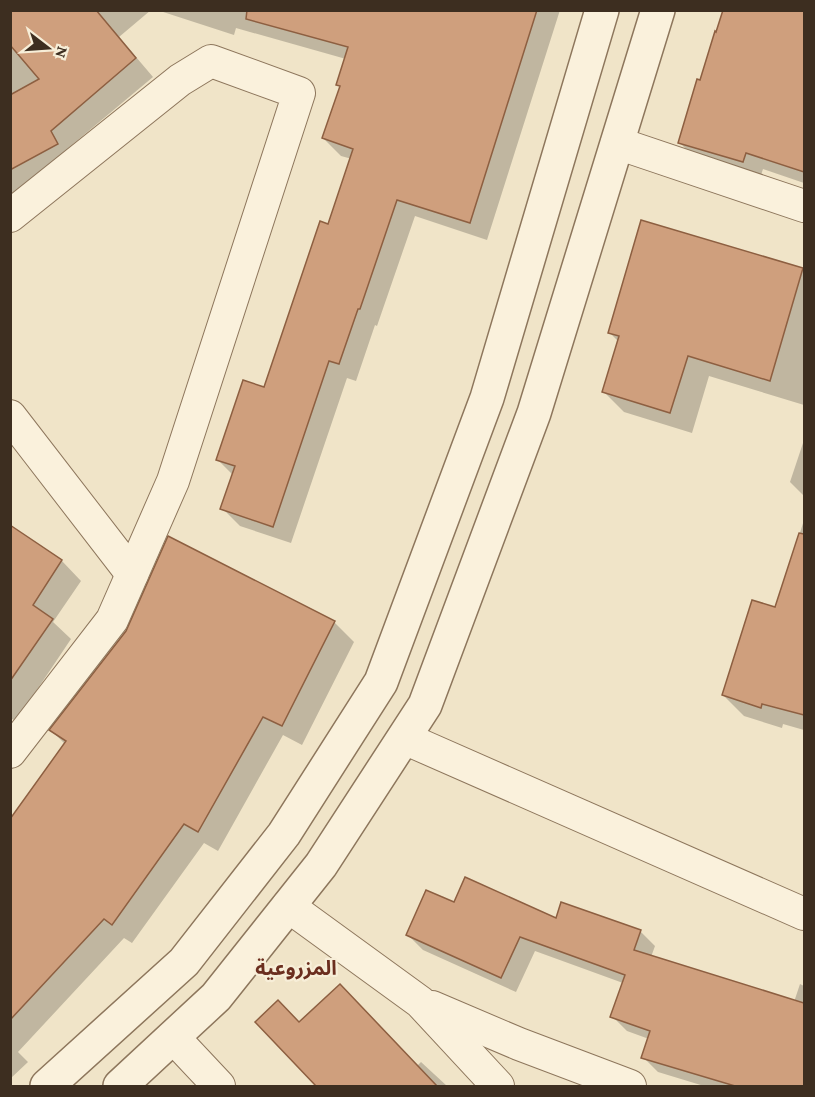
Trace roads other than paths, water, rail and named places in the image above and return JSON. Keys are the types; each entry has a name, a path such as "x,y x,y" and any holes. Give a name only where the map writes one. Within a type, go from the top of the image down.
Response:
{"street":[{"path":"47,1086 184,962 284,834 381,682 487,398 602,10"},
{"path":"120,1086 216,997 321,865 425,705 534,413 658,10"},
{"path":"10,216 180,80 211,61 299,93 173,481 112,620 10,752"},
{"path":"617,143 804,206"},
{"path":"10,416 132,574"},
{"path":"404,738 804,914"},
{"path":"288,906 420,1002 498,1086"},
{"path":"420,1002 519,1044 630,1086"},
{"path":"174,1037 219,1086"}],"district":[{"name":"المزروعية","path":"296,968"}]}
